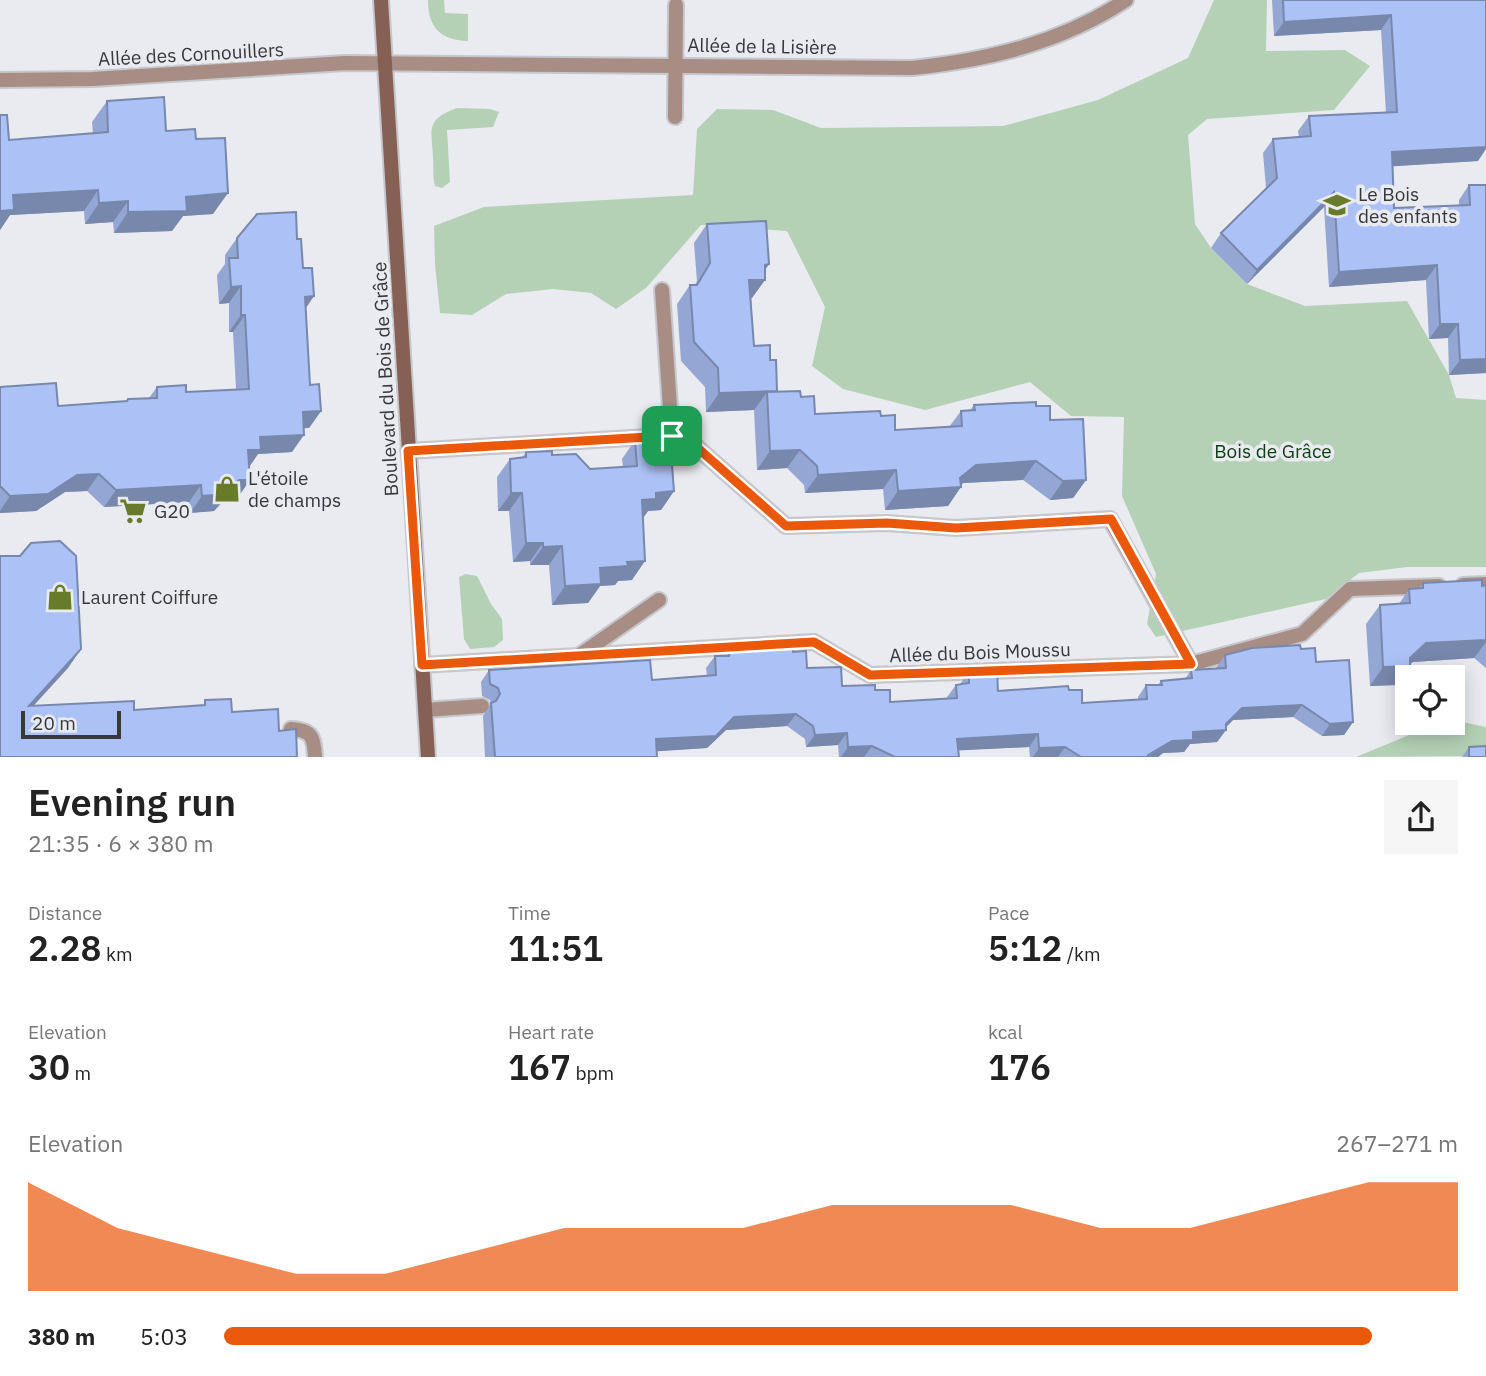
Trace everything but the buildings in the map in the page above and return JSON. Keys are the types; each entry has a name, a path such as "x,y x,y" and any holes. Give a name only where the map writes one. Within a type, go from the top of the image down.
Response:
{"street":[{"name":"Boulevard du Bois de Grâce","path":"381,0 428,757"},
{"name":"Allée de la Lisière","path":"385,64 912,68 969,61 1048,40 1126,0"},
{"path":"675,117 676,5"},
{"name":"Allée des Cornouillers","path":"0,80 93,79 345,63 385,64"},
{"path":"662,290 672,436"},
{"path":"408,451 683,435 786,526 887,523 956,528 1111,519 1191,664"},
{"name":"Allée du Bois Moussu","path":"422,665 814,642 870,675 1191,664 1303,634 1350,589 1486,584"},
{"path":"580,655 659,600"},
{"path":"425,710 482,706"},
{"path":"291,729 303,729 310,734 315,757"}],"green space":[{"path":"428,0 444,0 445,13 468,14 468,41 443,35 433,25"},
{"name":"Bois de Grâce","path":"1214,0 1267,0 1266,51 1345,50 1370,66 1334,110 1207,119 1188,135 1195,224 1211,248 1247,284 1305,306 1407,301 1449,375 1456,398 1486,400 1486,567 1407,567 1359,573 1326,599 1156,637 1147,624 1156,574 1122,496 1124,417 1071,416 1030,382 925,410 843,389 812,366 825,307 787,231 701,225 646,288 616,309 591,293 553,289 506,294 472,315 440,313 434,226 484,207 693,195 697,129 717,109 773,110 821,128 1003,126 1098,100 1188,58"},
{"path":"457,108 490,109 499,112 493,127 447,130 450,182 442,188 435,186 434,182 432,127 439,117"},
{"path":"466,574 477,576 502,619 503,640 494,647 470,649 464,639 459,577"},
{"path":"1465,723 1486,727 1486,756 1356,757 1409,735 1465,735"}],"place":[{"name":"Le Bois des enfants","path":"1337,205"},
{"name":"L'étoile de champs","path":"227,489"},
{"name":"G20","path":"133,511"},
{"name":"Laurent Coiffure","path":"60,597"}],"route":[{"path":"683,435 786,526 887,523 956,528 1111,519 1191,664 870,675 814,642 422,665 408,451 672,436 683,435"}]}
